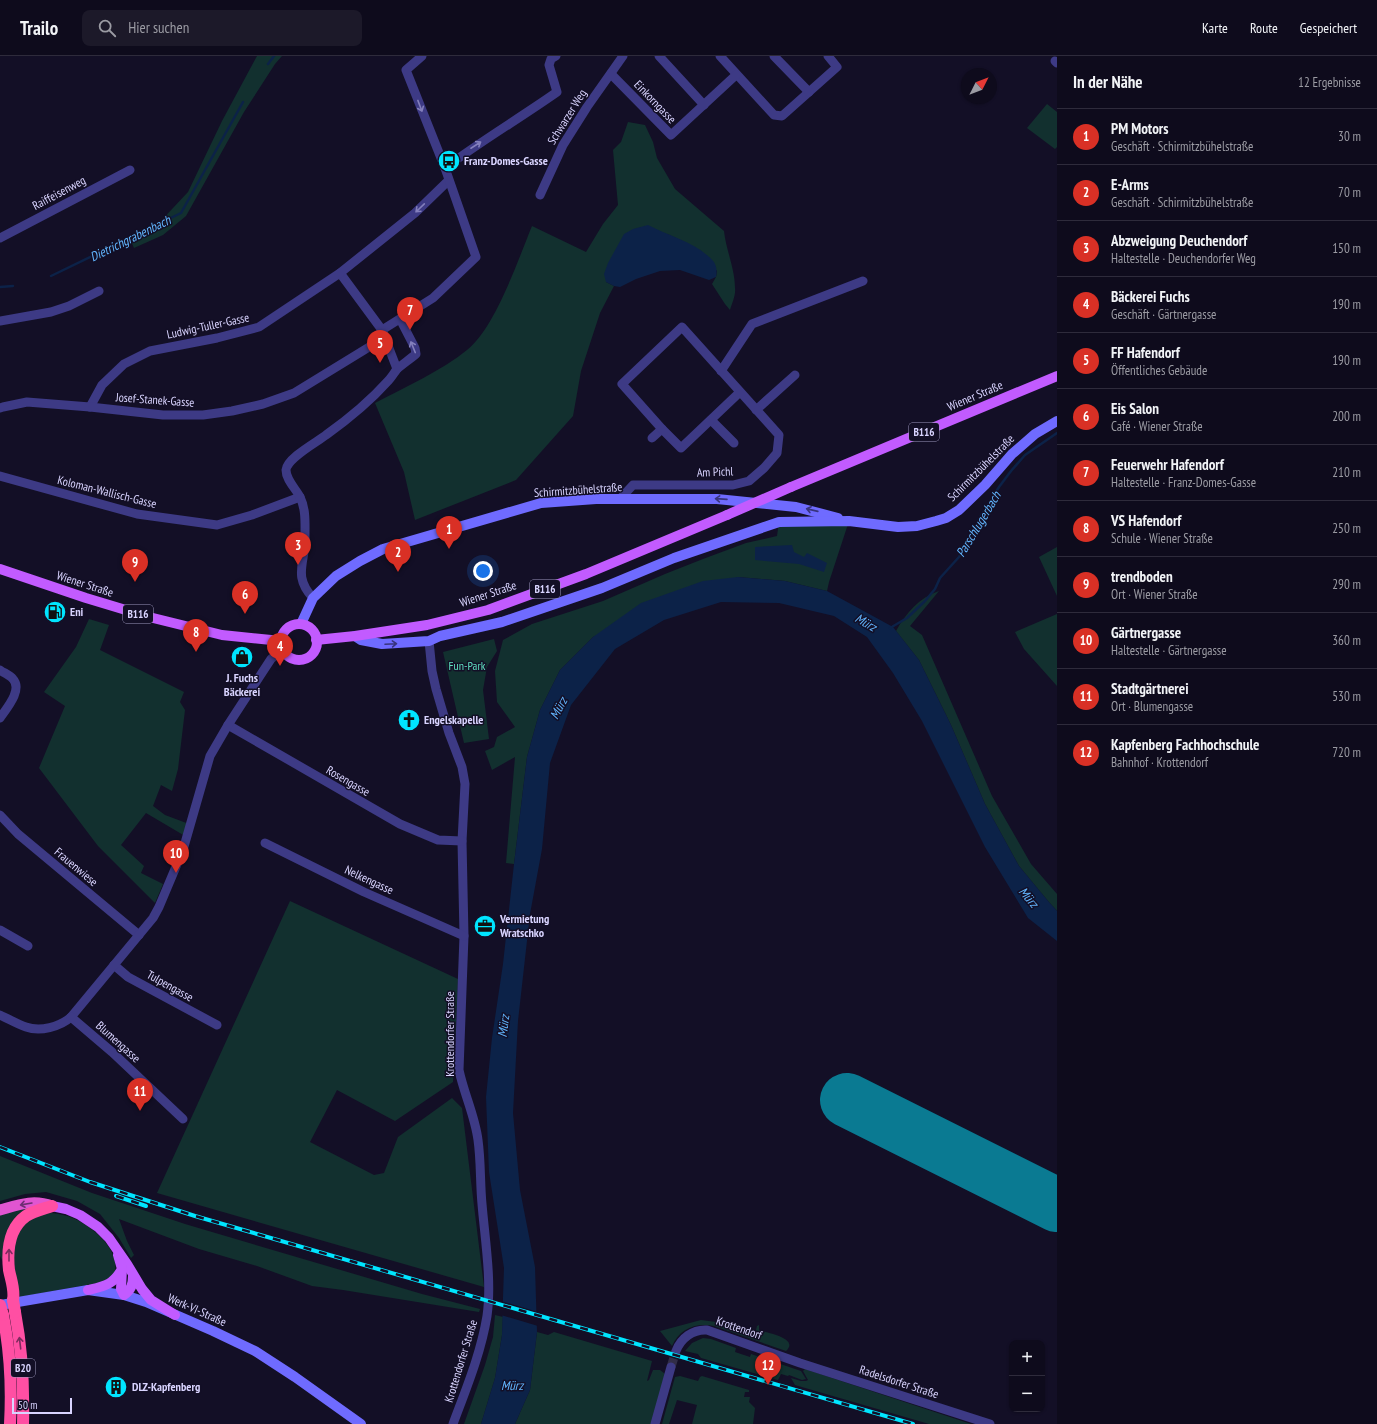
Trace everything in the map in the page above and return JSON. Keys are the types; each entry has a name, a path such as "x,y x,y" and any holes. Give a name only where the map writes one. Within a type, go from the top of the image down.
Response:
{"highway":[{"path":"0,1210 32,1202 42,1202 52,1206"},
{"path":"13,1300 9,1269 9,1244 15,1228 26,1216 52,1206"},
{"name":"B20","path":"0,1267 13,1300 20,1342 23,1373 23,1424"},
{"name":"B20","path":"1,1308 8,1343 10,1371 10,1424"}],"main road":[{"name":"Wiener Straße","path":"316,640 355,636 427,625 488,610 586,574 1057,376"},
{"name":"Schirmitzbühelstraße","path":"315,597 336,576 383,549 541,503 596,499 718,499 802,508 849,521 898,528 917,526 946,518 959,510 974,497 1012,454 1035,434 1057,421"},
{"path":"774,505 779,522"},
{"path":"355,636 361,640 382,644 429,641 440,636 502,622 602,588 674,558 779,522 849,521"},
{"name":"Wiener Straße","path":"0,569 78,596 149,617 222,635 282,645"},
{"path":"302,624 315,597"},
{"path":"282,645 284,632 288,627 294,625 302,624 311,629 316,640"},
{"name":"B116","path":"282,645 285,654 300,660 314,652 316,640"},
{"path":"52,1206 66,1209 90,1221 109,1238 127,1264 133,1276 151,1300 175,1315"},
{"path":"117,1251 122,1269 121,1289 124,1295 130,1291 133,1284 133,1276"},
{"path":"88,1290 114,1281 122,1269"},
{"name":"Werk-VI-Straße","path":"1,1308 88,1290 124,1295 146,1302 213,1331 254,1351 295,1377 361,1424"}],"street":[{"path":"382,330 433,298 476,257 448,181 445,168 406,70 422,56"},
{"path":"445,168 473,147 512,123 557,92 549,65 551,59 556,56"},
{"name":"Schwarzer Weg","path":"540,195 563,145 587,106 623,56"},
{"path":"659,56 704,105"},
{"path":"720,56 774,116 782,116 837,67 828,56"},
{"path":"774,56 809,92"},
{"name":"Einkorngasse","path":"611,74 670,135 736,75"},
{"name":"Raiffeisenweg","path":"0,238 130,170"},
{"name":"Ludwig-Tuller-Gasse","path":"90,407 102,385 124,364 150,351 217,338 259,327 340,273 414,213 448,181"},
{"path":"340,273 382,330 397,369"},
{"path":"721,371 752,324 862,281"},
{"path":"0,321 51,312 69,306 99,291"},
{"path":"315,597 308,593 301,580 305,552 305,511 300,497 287,477 286,470 295,457 334,430 358,410 388,382 397,369 416,354 415,348 400,319"},
{"name":"Am Pichl","path":"620,499 633,485 733,484 749,480 764,468 777,453 779,435 682,327 622,384 662,429 681,448 740,392"},
{"name":"Josef-Stanek-Gasse","path":"0,408 27,402 163,415 203,415 232,411 263,404 294,392 374,344 382,330"},
{"path":"756,410 794,375"},
{"path":"711,420 734,443"},
{"path":"652,438 662,429"},
{"name":"Koloman-Wallisch-Gasse","path":"0,476 137,514 217,525 252,515 300,497"},
{"name":"Krottendorfer Straße","path":"429,641 432,671 436,689 449,733 465,778 462,841 464,936 459,1070 462,1087 474,1117 478,1141 488,1289 486,1317 478,1350 453,1424"},
{"path":"0,1015 26,1027 32,1028 51,1027 60,1024 71,1017 156,913 172,878 189,832 208,759 228,724 282,645"},
{"path":"0,670 12,678 16,685 16,690 10,703 0,718"},
{"name":"Rosengasse","path":"228,724 400,824 438,840 462,841"},
{"name":"Frauenwiese","path":"0,815 18,834 139,935"},
{"name":"Nelkengasse","path":"265,842 364,892 464,936"},
{"path":"0,930 28,946"},
{"name":"Tulpengasse","path":"114,965 128,977 217,1025"},
{"name":"Blumengasse","path":"71,1017 117,1057 183,1119"},
{"name":"Krottendorf","path":"676,1352 681,1342 688,1336 697,1331 707,1330 800,1363"},
{"name":"Radelsdorfer Straße","path":"800,1363 990,1424"},
{"path":"655,1424 671,1366"}],"green space":[{"path":"257,56 282,56 275,64 244,112 186,216 163,235 134,248 130,239 158,224 188,192 222,121"},
{"path":"1047,104 1057,112 1057,147 1055,149 1027,128"},
{"path":"628,122 645,125 653,142 657,158 675,189 724,231 735,281 734,299 730,310 712,284 716,277 717,271 700,251 667,234 606,282 614,286 600,313 581,371 573,416 516,480 415,520 404,472 375,403 446,365 467,350 477,340 487,326 505,292 532,226 586,252 603,224 618,205 613,150 621,142"},
{"path":"849,521 827,591 785,581 738,577 593,637 560,670 540,710 527,757 514,864 506,863 515,757 492,770 485,751 494,747 497,737 515,727 497,702 495,671 503,640 532,624 603,601 703,559 746,543 777,536 779,522"},
{"path":"1057,547 1057,596 1039,557"},
{"path":"939,591 910,626 922,635 992,796 1031,864 1057,894 1057,911 1019,866 985,804 951,725 919,660 896,631 914,606 926,597"},
{"path":"1057,614 1057,686 1024,649 1015,632"},
{"path":"89,619 109,625 100,650 184,692 180,702 185,710 178,769 172,791 161,785 153,806 165,815 189,824 185,836 146,813 121,845 144,866 141,873 163,884 155,903 98,846 39,768 65,706 44,692 76,647"},
{"name":"Fun-Park","path":"494,639 497,651 487,667 483,690 489,739 464,743 443,652"},
{"path":"290,901 458,979 453,1082 395,1121 337,1090 310,1142 374,1175 384,1173 398,1137 452,1098 462,1108 484,1287 157,1193"},
{"path":"0,1156 92,1193 185,1224 422,1294 480,1309 479,1312 312,1286 257,1266 199,1249 119,1219 134,1255 131,1258 119,1238 100,1214 77,1201 46,1192 25,1194 0,1201"},
{"path":"30,1206 4,1264 0,1256 0,1214"},
{"path":"51,1213 75,1219 98,1234 105,1241 114,1257 114,1275 103,1282 20,1297 14,1264 15,1241 25,1222 35,1216"},
{"path":"495,1315 503,1317 502,1335 495,1378 481,1424 464,1424 485,1365 493,1337"},
{"path":"701,1320 716,1322 755,1334 757,1326 759,1325 759,1330 786,1339 789,1346 786,1351 714,1326 701,1325 684,1331 675,1340 672,1346 660,1331"},
{"path":"537,1332 548,1335 554,1332 652,1361 647,1381 649,1380 653,1370 660,1370 665,1374 652,1424 515,1424 530,1390"},
{"path":"703,1338 711,1339 736,1348 735,1352 750,1357 751,1354 801,1371 806,1379 802,1380 789,1375 781,1374 778,1380 701,1358 698,1354 685,1351 692,1343"},
{"path":"805,1369 971,1424 929,1424 795,1385 791,1378 801,1381 808,1380 803,1371"},
{"path":"680,1376 698,1381 702,1376 749,1390 749,1392 745,1392 744,1397 750,1397 749,1402 755,1408 753,1424 692,1424 697,1405 677,1400 669,1424 662,1424 675,1377"}],"water":[{"path":"648,225 683,240 707,255 715,264 716,277 709,280 680,270 660,271 636,279 620,287 606,282 604,274 608,263 624,234 633,229"},
{"path":"792,545 794,552 804,557 807,553 827,563 824,572 799,564 755,560 755,547"},
{"name":"Mürz","path":"738,577 785,581 827,591 893,627 919,660 951,725 985,804 1019,866 1057,911 1057,941 1028,918 985,847 922,721 893,673 867,637 834,616 779,603 721,602 664,620 615,649 571,705 550,763 542,849 530,914 518,1021 513,1113 520,1190 535,1267 537,1332 530,1390 515,1424 481,1424 495,1378 502,1335 504,1268 489,1172 486,1097 527,757 540,710 560,670 593,637 641,603 703,581"}],"pier":[{"path":"501,1301 538,1312 538,1326 501,1315"}],"waterway":[{"name":"Dietrichgrabenbach","path":"268,64 274,56"},
{"name":"Dietrichgrabenbach","path":"51,276 181,213 243,102"},
{"name":"Dietrichgrabenbach","path":"0,287 13,286"},
{"name":"Parschlugerbach","path":"890,628 907,618 935,589 940,578 959,557 968,544 979,519 1011,471 1025,455 1057,433"}],"runway":[{"path":"847,1100 1057,1205"}],"tunnel":[{"path":"671,1367 676,1351"}],"railway":[{"path":"0,1147 90,1182 195,1216 913,1424"},
{"path":"116,1196 146,1206"}],"place":[{"name":"Franz-Domes-Gasse","path":"449,161"},
{"name":"Feuerwehr Hafendorf","path":"410,330"},
{"name":"FF Hafendorf","path":"380,363"},
{"name":"PM Motors","path":"449,549"},
{"name":"Abzweigung Deuchendorf","path":"298,565"},
{"name":"E-Arms","path":"398,572"},
{"name":"trendboden","path":"135,582"},
{"name":"Eni","path":"55,612"},
{"name":"Eis Salon","path":"245,614"},
{"name":"VS Hafendorf","path":"196,652"},
{"name":"J. Fuchs Bäckerei","path":"242,657"},
{"name":"Bäckerei Fuchs","path":"280,666"},
{"name":"Engelskapelle","path":"409,720"},
{"name":"Gärtnergasse","path":"176,873"},
{"name":"Vermietung Wratschko","path":"485,926"},
{"name":"Stadtgärtnerei","path":"140,1111"},
{"name":"Kapfenberg Fachhochschule","path":"768,1385"},
{"name":"DLZ-Kapfenberg","path":"116,1387"}]}
